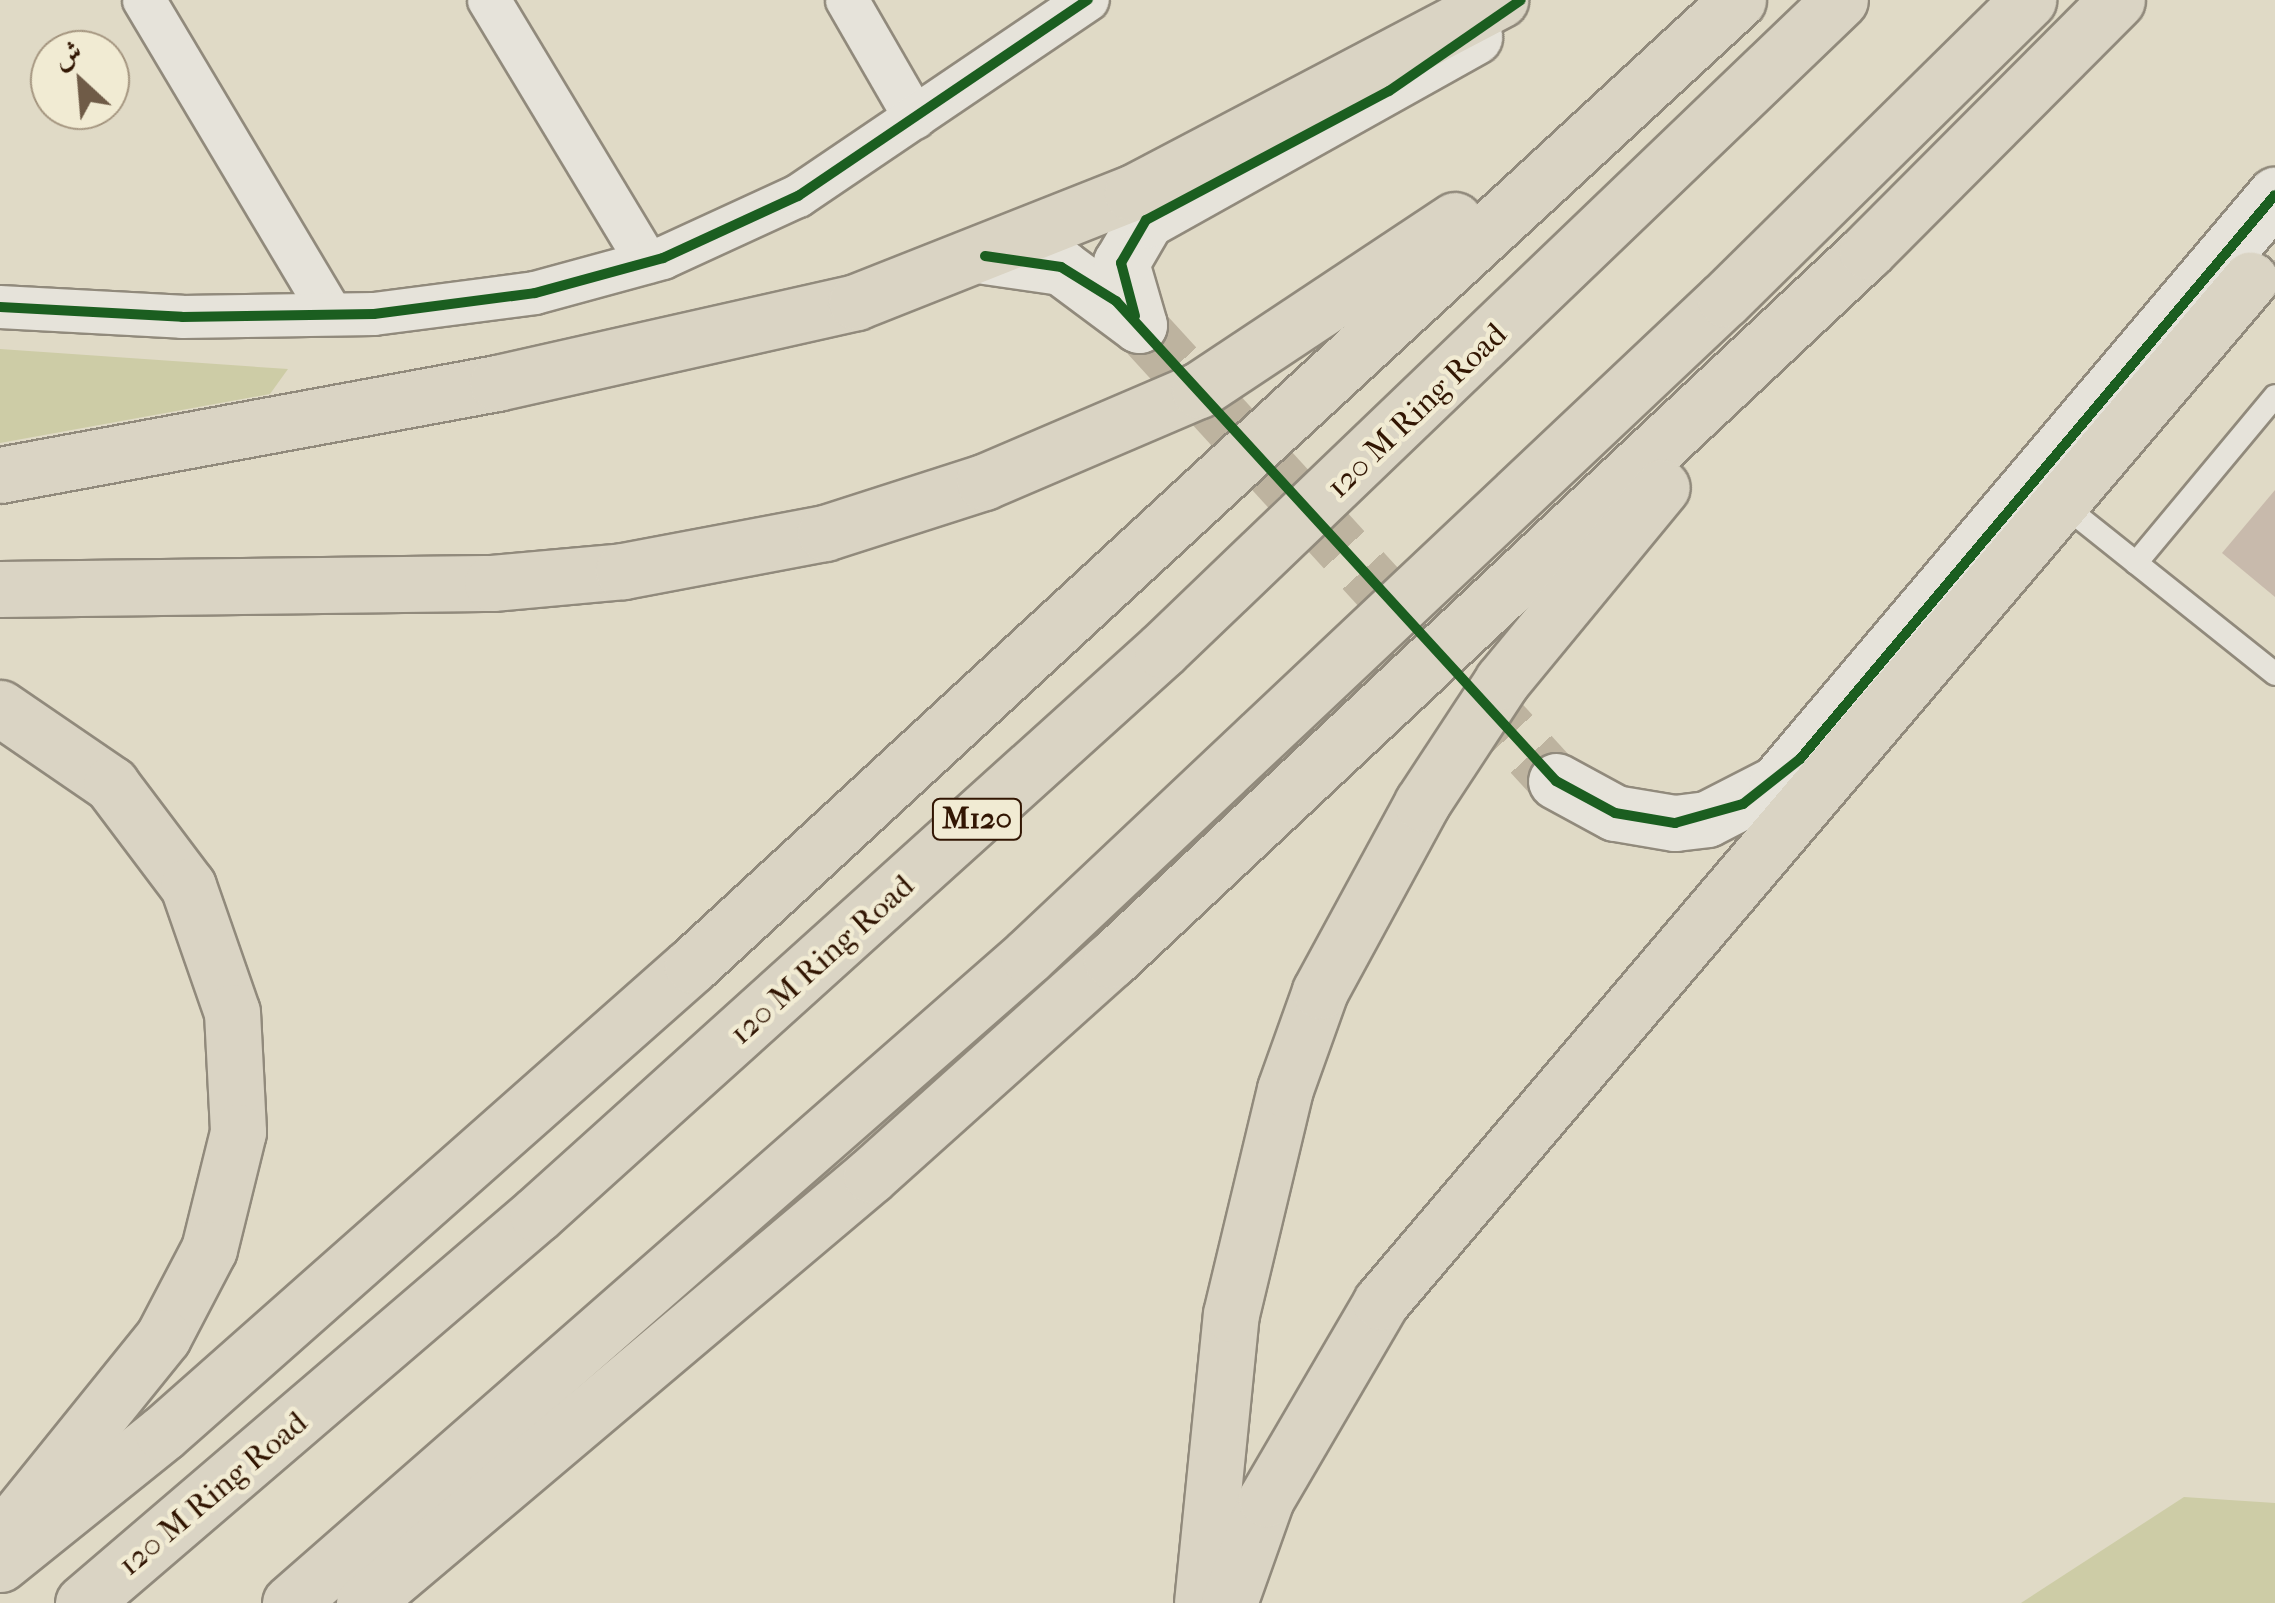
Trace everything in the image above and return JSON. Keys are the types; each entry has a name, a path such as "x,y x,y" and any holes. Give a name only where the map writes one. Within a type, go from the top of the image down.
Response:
{"highway":[{"path":"0,475 768,326 985,256 1149,184 1500,0"},
{"path":"0,589 492,583 623,571 825,533 984,482 1200,390 1418,252 1594,104 1704,0"},
{"path":"0,1564 163,1433 692,964 1738,0"},
{"name":"120 M Ring Road","path":"83,1603 537,1214 1036,766 1378,448 1840,0"},
{"path":"290,1603 1028,956 1668,354 2028,0"},
{"path":"364,1603 871,1175 1110,960 1867,250 2117,0"},
{"path":"1202,1603 1232,1314 1280,1106 1320,991 1413,819 1502,681 1610,544 1710,434 2030,118 2133,0"},
{"path":"1229,1603 1266,1500 1381,1302 2262,265"},
{"path":"0,708 112,784 188,886 232,1012 238,1132 209,1249 162,1337 0,1539"}],"street":[{"path":"144,0 331,314"},
{"path":"489,0 647,262"},
{"path":"847,0 915,118"},
{"path":"0,307 331,314 534,292 647,262 798,196 1088,0"},
{"path":"985,256 1061,267 1139,325 1122,263 1146,220 1389,91 1521,0"},
{"path":"1556,781 1615,813 1674,824 1707,819 1777,782 2275,195"}],"lane":[{"path":"2136,562 2275,396"},
{"path":"2061,503 2275,674"}],"green space":[{"path":"0,349 288,369 270,394 0,443"},
{"path":"2184,1497 2275,1503 2275,1603 2021,1603"}],"building":[{"path":"2275,490 2275,597 2222,553"}],"tunnel":[{"path":"1139,325 1556,781"}],"cycle path":[{"path":"0,307 182,317 374,314 535,293 663,258 798,196 1088,0"},
{"path":"1135,316 1121,263 1146,220 1389,91 1521,0"},
{"path":"985,256 1061,267 1116,301 1556,781 1615,813 1675,823 1743,804 1800,759 2275,195"}]}
